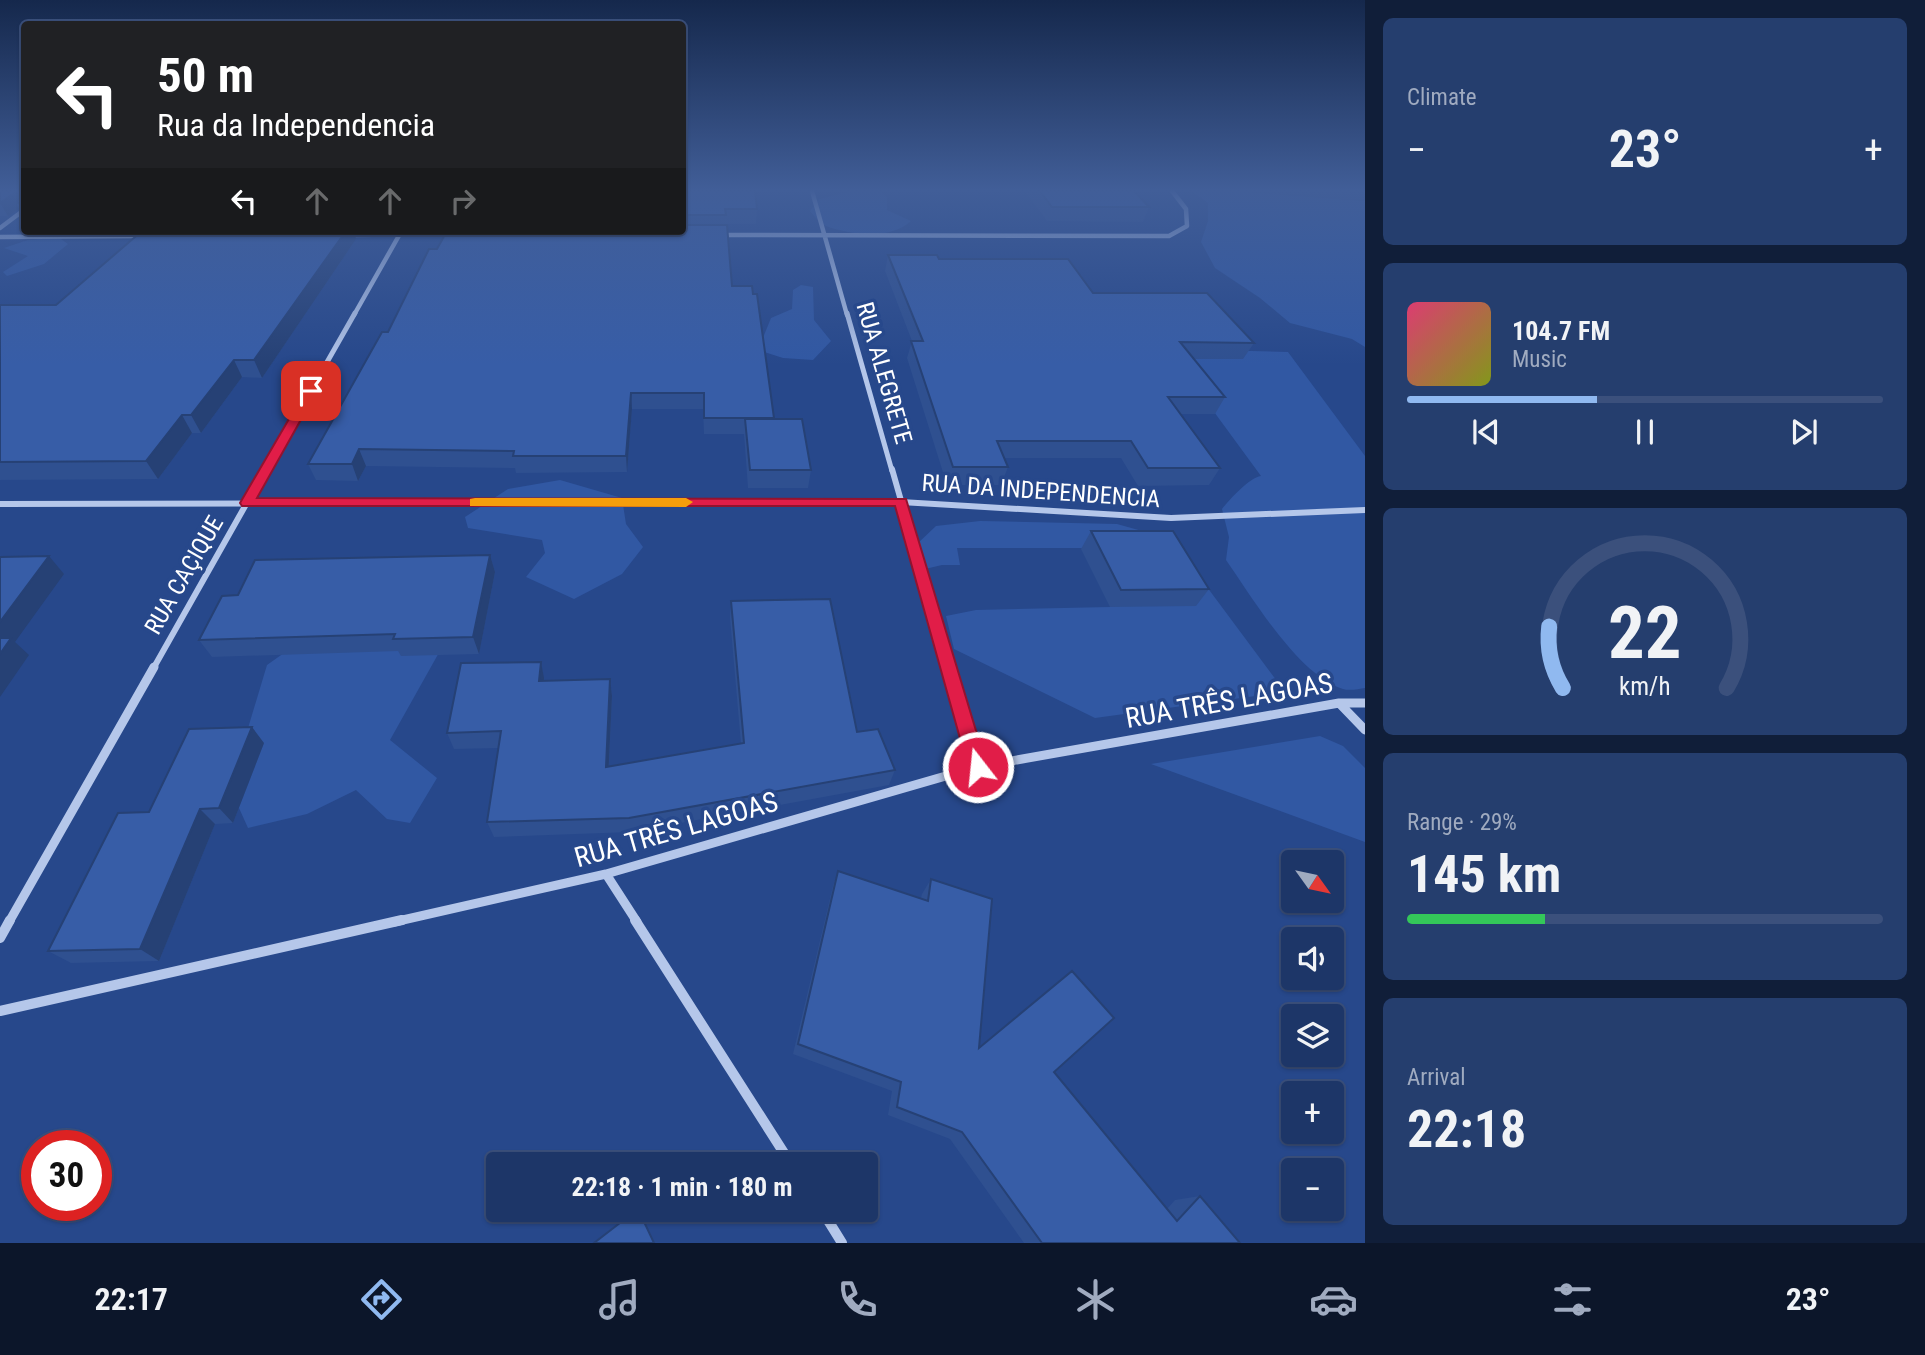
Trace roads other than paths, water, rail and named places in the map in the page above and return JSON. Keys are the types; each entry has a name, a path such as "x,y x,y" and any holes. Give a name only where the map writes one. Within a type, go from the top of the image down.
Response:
{"street":[{"name":"RUA CAÇIQUE","path":"0,938 392,249"},
{"name":"RUA ALEGRETE","path":"829,249 978,767"},
{"name":"RUA DA INDEPENDENCIA","path":"0,504 901,502 1171,519 1365,510"},
{"name":"RUA TRÊS LAGOAS","path":"0,1011 606,874 978,767 1339,703 1365,703"},
{"path":"1339,703 1365,730"},
{"path":"606,874 783,1152"},
{"path":"829,1222 842,1243"}]}
